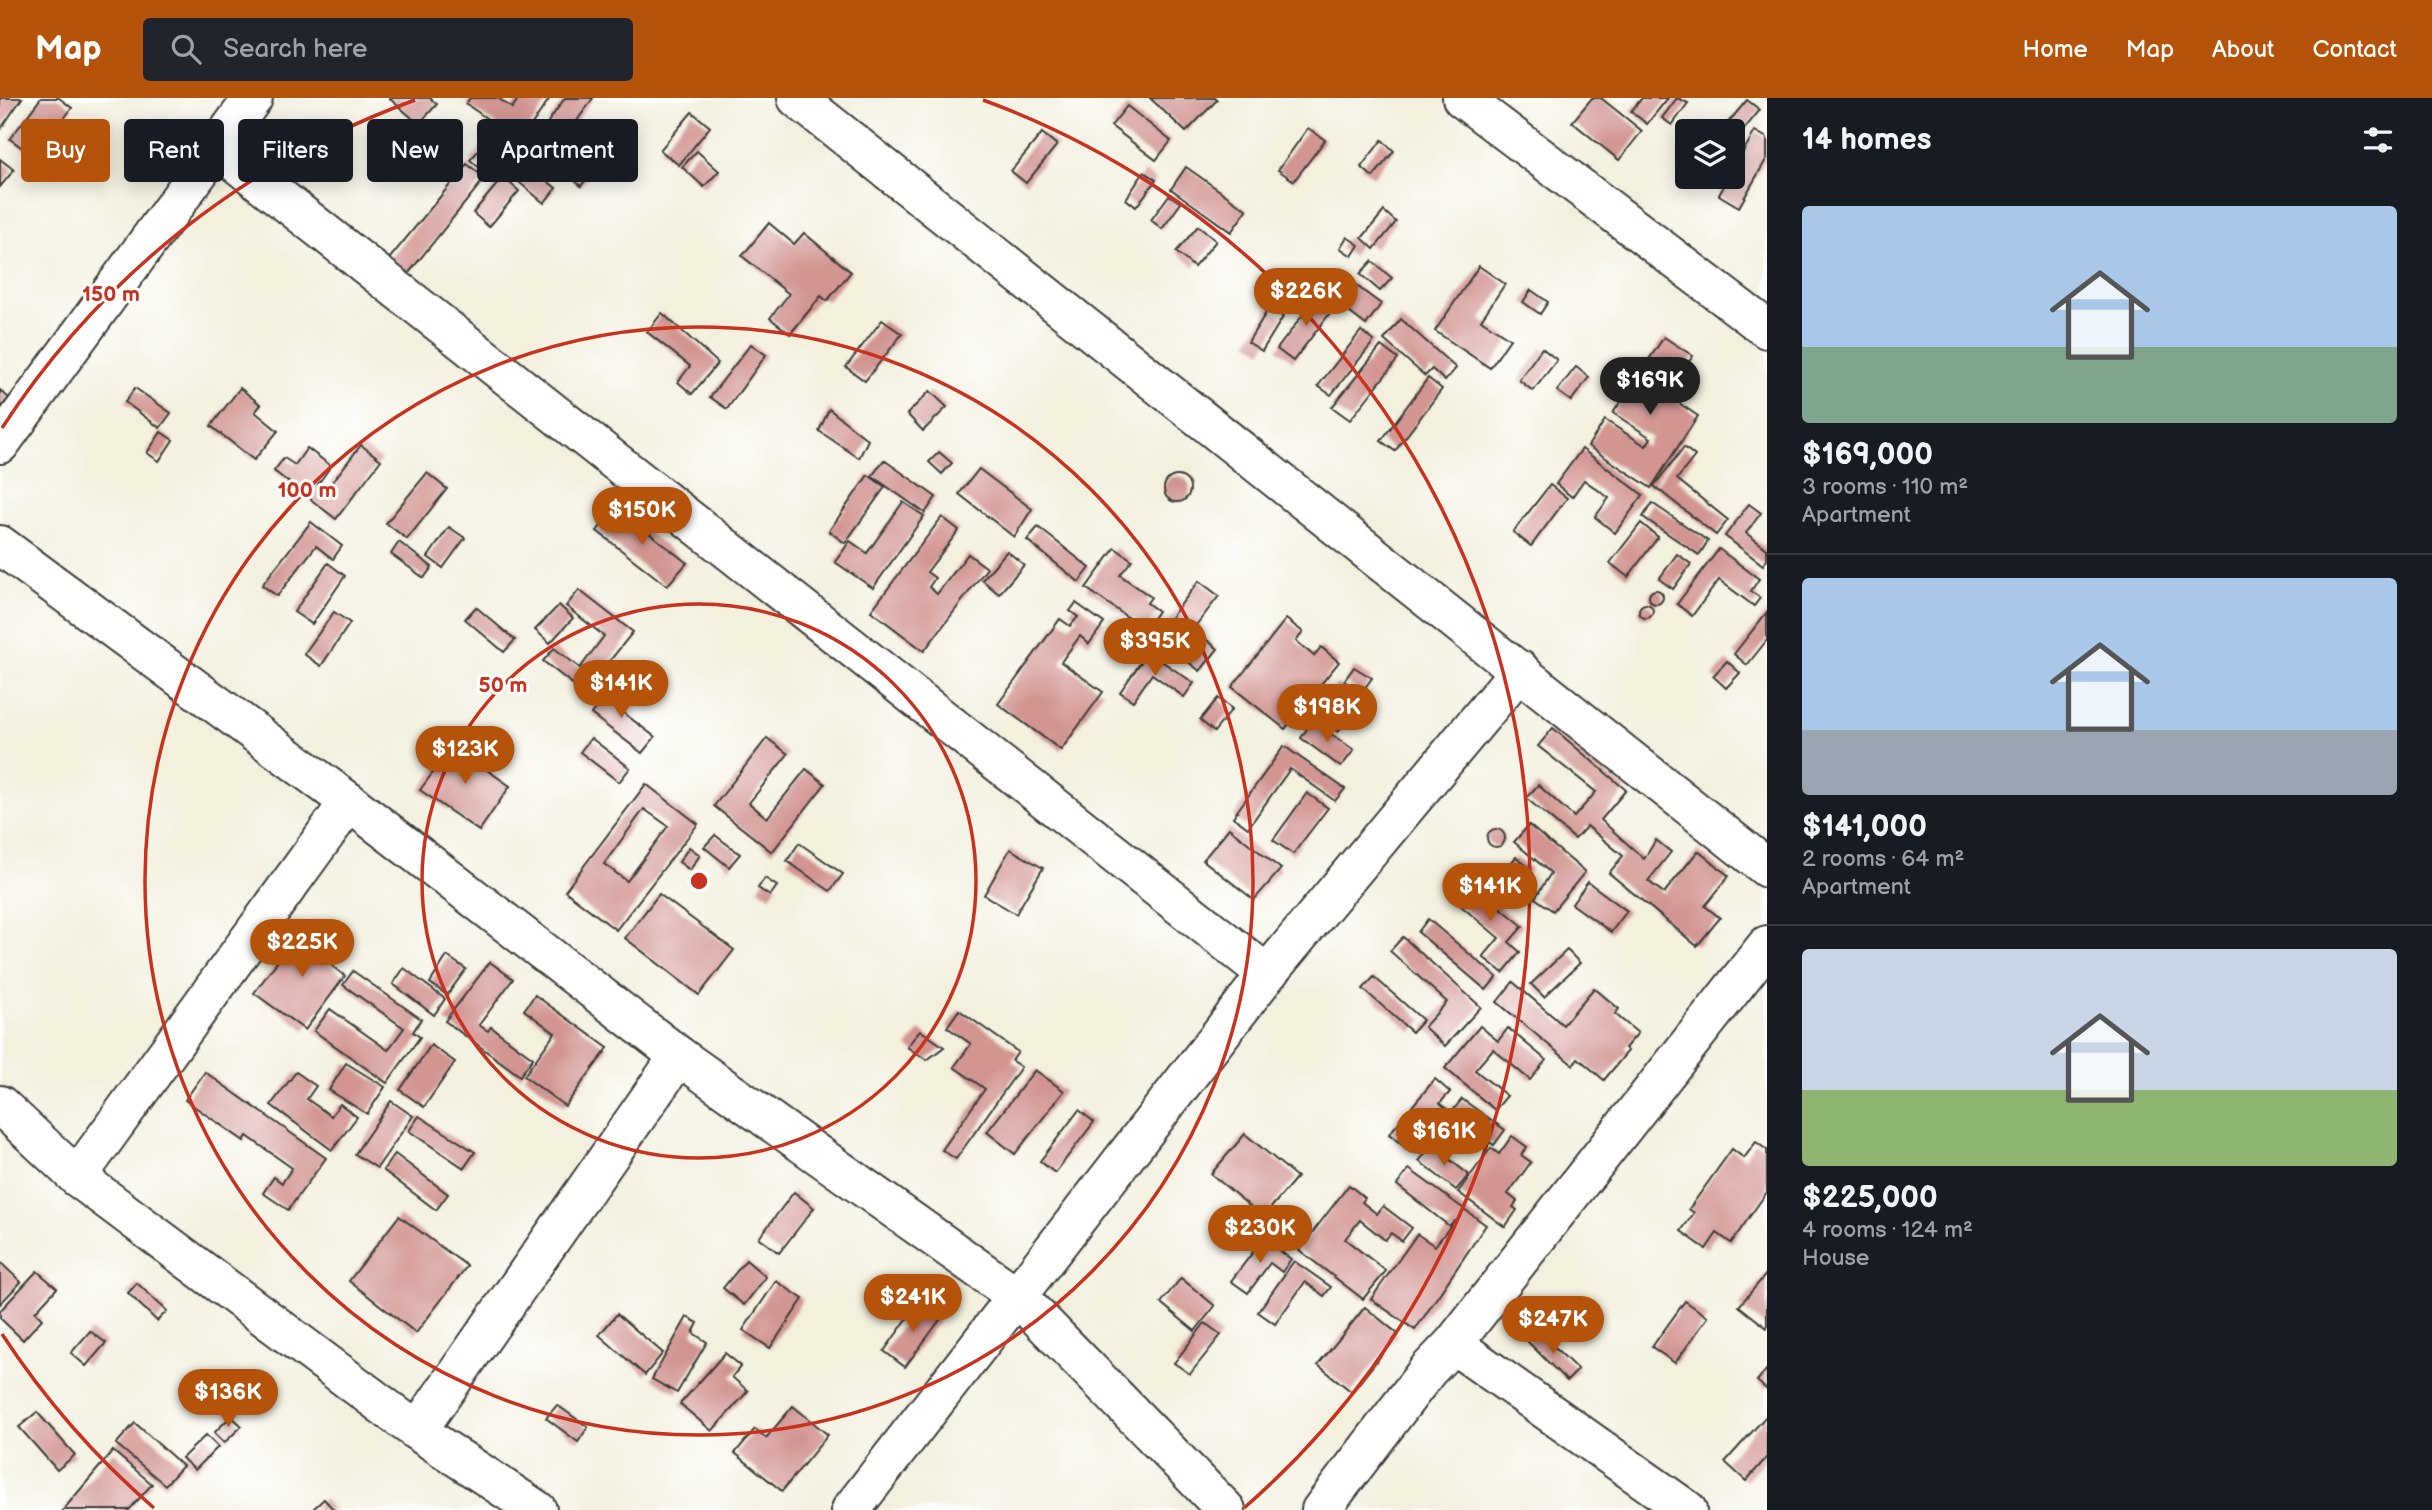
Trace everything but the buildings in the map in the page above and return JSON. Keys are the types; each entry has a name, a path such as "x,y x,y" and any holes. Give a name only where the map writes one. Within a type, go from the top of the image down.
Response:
{"street":[{"path":"224,138 253,98"},
{"path":"797,98 1767,868"},
{"path":"1462,98 1767,329"},
{"path":"224,154 1267,974"},
{"path":"0,444 192,182"},
{"path":"0,545 349,802 679,1056 1018,1297 1226,1510"},
{"path":"851,1510 1267,974 1520,670"},
{"path":"77,1177 349,802"},
{"path":"1321,1510 1428,1370 1453,1344 1767,944"},
{"path":"417,1431 679,1056"},
{"path":"0,1105 77,1177 417,1431 537,1510"},
{"path":"1453,1344 1686,1510"}]}
